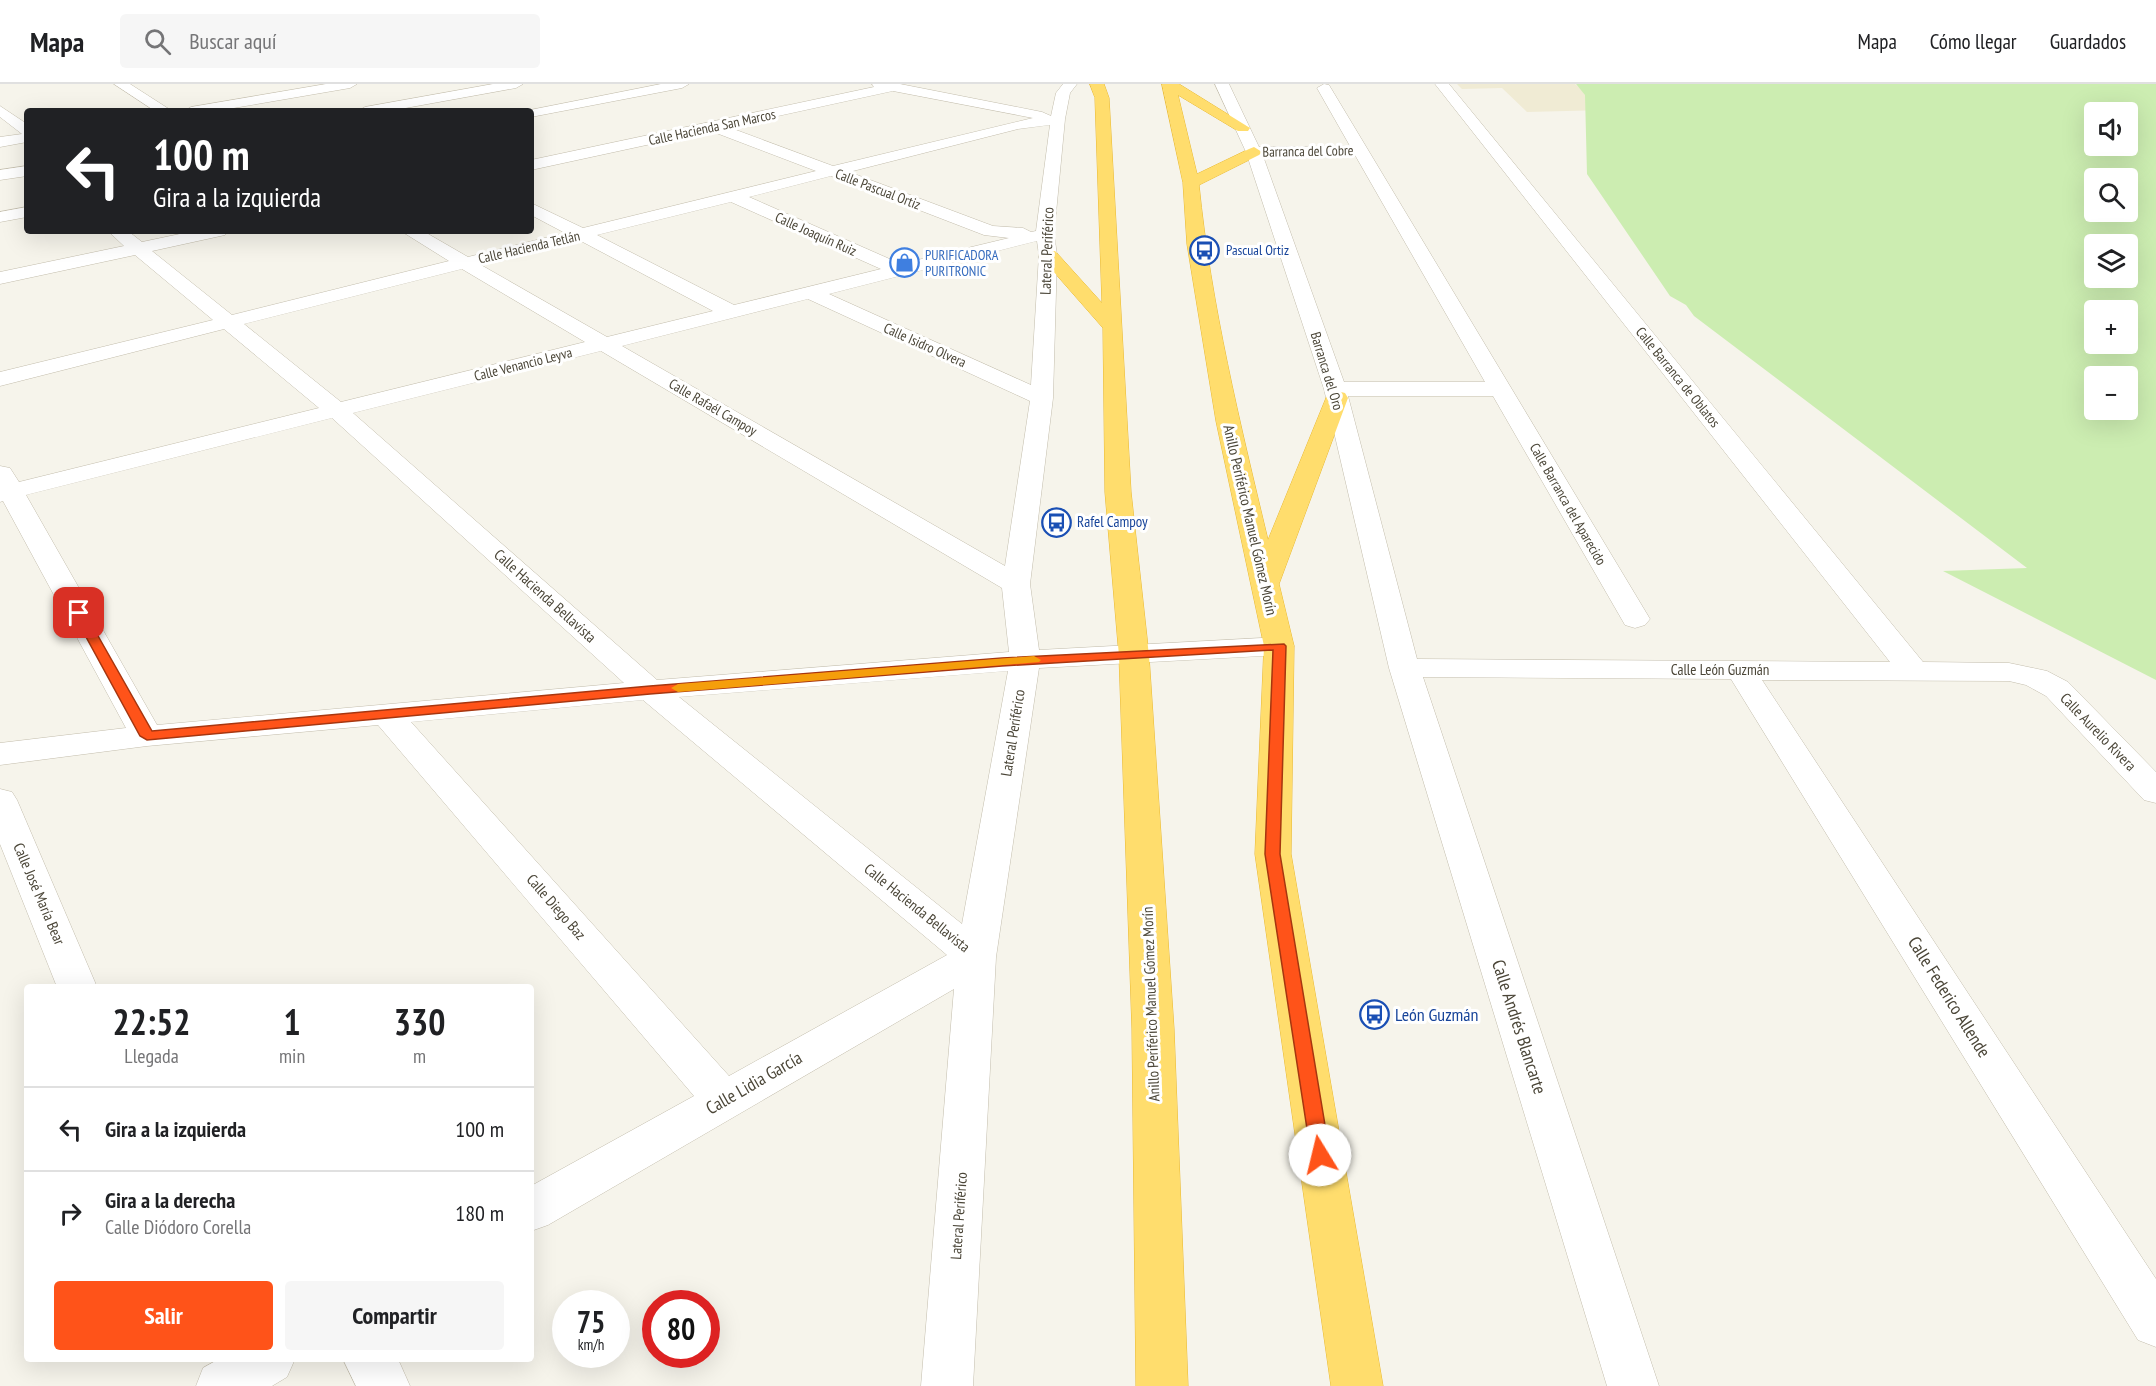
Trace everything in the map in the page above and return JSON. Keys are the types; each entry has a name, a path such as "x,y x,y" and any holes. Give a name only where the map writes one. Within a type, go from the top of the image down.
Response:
{"highway":[{"name":"Anillo Periférico Manuel Gómez Morín","path":"1097,84 1101,98 1113,327 1118,492 1134,656 1153,1029 1162,1386"},
{"name":"Anillo Periférico Manuel Gómez Morín","path":"1170,84 1191,183 1196,244 1228,421 1279,646 1273,854 1357,1386"},
{"path":"1170,84 1243,128"},
{"path":"1191,183 1254,152"},
{"path":"1046,244 1113,327"},
{"path":"1264,586 1336,394"}],"street":[{"path":"121,84 160,108"},
{"path":"283,84 319,102"},
{"path":"208,108 350,84"},
{"path":"382,108 516,84"},
{"path":"534,112 682,84"},
{"name":"Lateral Periférico","path":"947,1386 976,957 1025,660 1016,584 1042,398 1046,244 1058,119 1063,93 1070,84"},
{"name":"Barranca del Oro","path":"1222,84 1254,152 1336,394 1404,668"},
{"name":"Calle Barranca de Oblatos","path":"1442,84 1913,670"},
{"path":"885,85 1058,119"},
{"name":"Calle Hacienda San Marcos","path":"534,164 715,127 885,85"},
{"name":"Calle Barranca del Aparecido","path":"1324,88 1635,619"},
{"path":"0,110 24,128"},
{"name":"Calle Hacienda Tetlán","path":"0,378 1018,125 1058,119"},
{"name":"Calle Pascual Ortiz","path":"715,127 990,231 1046,244"},
{"path":"0,142 24,138"},
{"name":"Barranca del Cobre","path":"1254,152 1361,150"},
{"path":"0,175 24,171"},
{"name":"Calle Joaquín Ruiz","path":"735,197 898,270"},
{"path":"534,209 731,312"},
{"path":"0,217 24,213"},
{"path":"0,278 127,239 184,234"},
{"name":"Calle Rafaél Campoy","path":"415,234 1016,584"},
{"name":"Calle Hacienda Bellavista","path":"127,239 336,410 650,690 976,957"},
{"name":"Calle Venancio Leyva","path":"3,485 336,410 898,270 1046,244"},
{"name":"Calle Isidro Olvera","path":"809,292 1042,398"},
{"path":"1336,394 1500,389"},
{"path":"3,485 147,736"},
{"path":"0,754 147,736 650,690 1025,660 1134,656 1279,646"},
{"name":"Calle León Guzmán","path":"1404,668 1913,670 2009,672 2036,678"},
{"name":"Calle Andrés Blancarte","path":"1404,668 1633,1386"},
{"name":"Calle Federico Allende","path":"1741,671 2156,1323"},
{"name":"Calle Aurelio Rivera","path":"2036,678 2057,689 2156,792"},
{"name":"Calle Diego Baz","path":"387,715 724,1100"},
{"name":"Calle José María Bear","path":"0,800 76,984"},
{"name":"Calle Lidia García","path":"534,1208 976,957"},
{"path":"371,1362 384,1386"}],"shaded area":[{"path":"1457,84 1575,84 1606,110 1527,112 1502,88 1462,89"}],"green space":[{"path":"1576,84 2156,84 2156,680 1943,571 2027,568 1694,316 1686,305 1670,296 1587,174 1585,95"}],"slow traffic":[{"path":"678,688 1034,660"}],"place":[{"name":"Pascual Ortiz","path":"1205,250"},
{"name":"PURIFICADORA PURITRONIC","path":"904,263"},
{"name":"Rafel Campoy","path":"1056,522"},
{"name":"León Guzmán","path":"1374,1015"}],"route":[{"path":"79,613 147,736 650,690 1002,662 1279,646 1273,854 1320,1155"}]}
